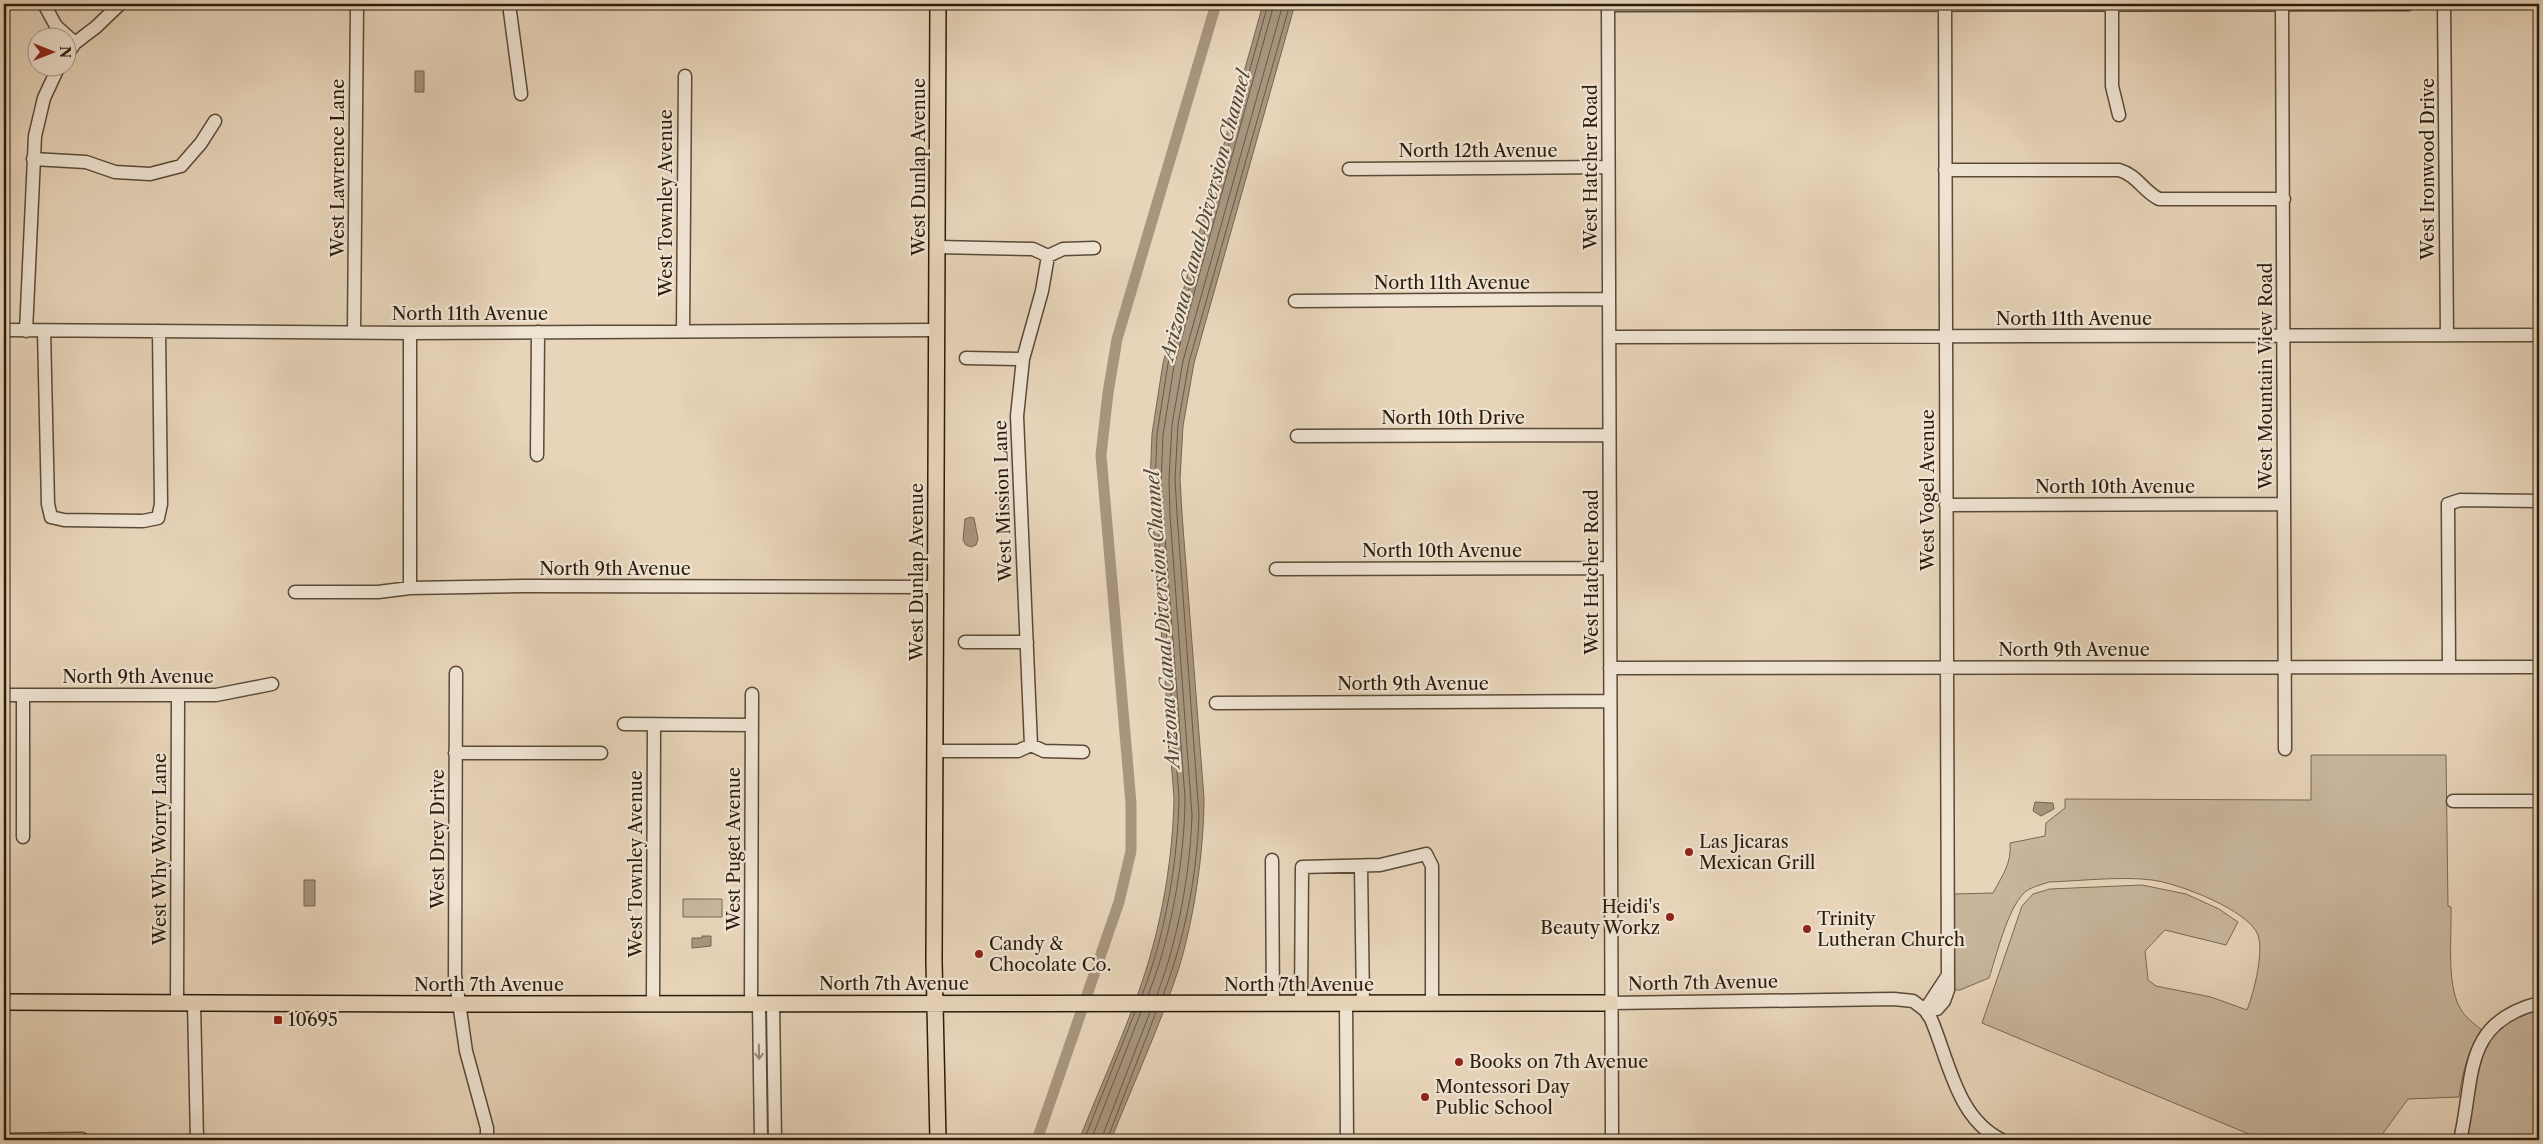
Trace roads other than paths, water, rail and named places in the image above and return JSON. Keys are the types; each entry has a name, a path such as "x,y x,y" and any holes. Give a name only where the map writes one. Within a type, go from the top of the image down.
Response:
{"main road":[{"name":"West Dunlap Avenue","path":"938,4 935,587 935,1003 938,1140"},
{"name":"North 7th Avenue","path":"4,1002 459,1004 1611,1003"}],"street":[{"path":"44,4 57,28"},
{"path":"78,42 96,28 120,4"},
{"name":"West Lawrence Lane","path":"354,332 357,4"},
{"path":"509,4 521,94"},
{"path":"1608,4 2408,4"},
{"name":"West Hatcher Road","path":"1608,4 1612,1140"},
{"name":"West Vogel Avenue","path":"1925,1010 1948,976 1945,4"},
{"path":"2112,4 2112,86 2119,115"},
{"name":"West Mountain View Road","path":"2282,4 2285,749"},
{"name":"West Ironwood Drive","path":"2444,4 2447,335"},
{"name":"West Townley Avenue","path":"683,332 684,76"},
{"path":"26,331 35,136 44,98 53,78"},
{"path":"33,159 86,162 115,172 150,174 181,166 201,143 214,121"},
{"name":"North 12th Avenue","path":"1349,169 1608,167"},
{"path":"1945,170 2118,170 2128,173 2148,194 2159,199 2284,199"},
{"path":"938,248 1034,249 1048,256 1063,249 1094,248"},
{"name":"West Mission Lane","path":"1031,745 1016,436 1018,389 1023,359 1042,291 1048,256"},
{"name":"North 11th Avenue","path":"1295,301 1609,299"},
{"name":"North 11th Avenue","path":"4,330 683,332 937,330"},
{"path":"44,331 48,504 51,517 64,520 143,521 158,518 161,504 159,331"},
{"path":"410,332 410,588"},
{"path":"537,455 538,332"},
{"name":"North 11th Avenue","path":"1609,338 2539,335"},
{"path":"966,358 1023,359"},
{"name":"North 10th Drive","path":"1297,436 1609,435"},
{"path":"2449,667 2448,504 2460,500 2539,501"},
{"name":"North 10th Avenue","path":"1946,505 2284,504"},
{"name":"North 10th Avenue","path":"1276,569 1610,568"},
{"name":"North 9th Avenue","path":"295,592 378,592 410,588 935,587"},
{"path":"964,642 1027,642"},
{"name":"North 9th Avenue","path":"1610,668 2539,667"},
{"name":"West Drey Drive","path":"456,673 456,975 459,1004"},
{"name":"North 9th Avenue","path":"4,695 216,695 272,684"},
{"name":"West Puget Avenue","path":"752,694 761,1004 761,1140"},
{"path":"23,695 23,837"},
{"name":"West Why Worry Lane","path":"177,1003 178,696"},
{"name":"North 9th Avenue","path":"1216,703 1610,701"},
{"path":"624,724 752,725"},
{"name":"West Townley Avenue","path":"653,1004 654,724"},
{"path":"935,751 1018,751 1031,745 1044,751 1083,752"},
{"path":"455,753 601,753"},
{"path":"2452,801 2539,801"},
{"path":"1300,1004 1302,867 1361,867 1380,865 1426,854 1432,866 1432,1004"},
{"path":"1272,860 1273,1004"},
{"path":"1361,867 1363,1004"},
{"name":"North 7th Avenue","path":"1611,1003 1894,999 1913,1001 1925,1010"},
{"path":"194,1003 197,1140"},
{"path":"2460,1140 2471,1066 2483,1038 2506,1016 2539,1003"},
{"path":"459,1004 466,1051 487,1128 488,1140"},
{"name":"West Puget Avenue","path":"761,1004 775,1140"},
{"path":"1346,1004 1347,1140"},
{"path":"1925,1010 1932,1019 1958,1093 1972,1115 1984,1129 2002,1140"},
{"path":"4,1140 82,1139"}],"water":[{"name":"Arizona Canal Diversion Channel","path":"1263,4 1295,4 1194,363 1183,426 1180,479 1204,798 1204,819 1197,885 1184,951 1171,992 1111,1140 1079,1140 1139,991 1152,949 1166,885 1172,841 1174,798 1150,484 1152,434 1163,363"},
{"path":"415,71 424,71 424,92 415,92"},
{"path":"974,518 978,539 976,545 971,547 966,545 963,540 965,519"},
{"path":"2035,802 2053,803 2054,809 2041,816 2033,811"},
{"path":"304,880 315,880 315,906 304,906"},
{"path":"702,936 711,936 711,946 692,948 692,938 702,938"}],"waterway":[{"path":"1037,1140 1119,902 1131,851 1131,803 1101,455 1108,393 1117,339 1216,4"}],"place":[{"name":"Las Jicaras Mexican Grill","path":"1689,852"},
{"name":"Heidi's Beauty Workz","path":"1670,917"},
{"name":"Trinity Lutheran Church","path":"1807,929"},
{"name":"Candy & Chocolate Co.","path":"979,954"},
{"name":"10695","path":"278,1020"},
{"name":"Books on 7th Avenue","path":"1459,1062"},
{"name":"Montessori Day Public School","path":"1425,1097"}]}
